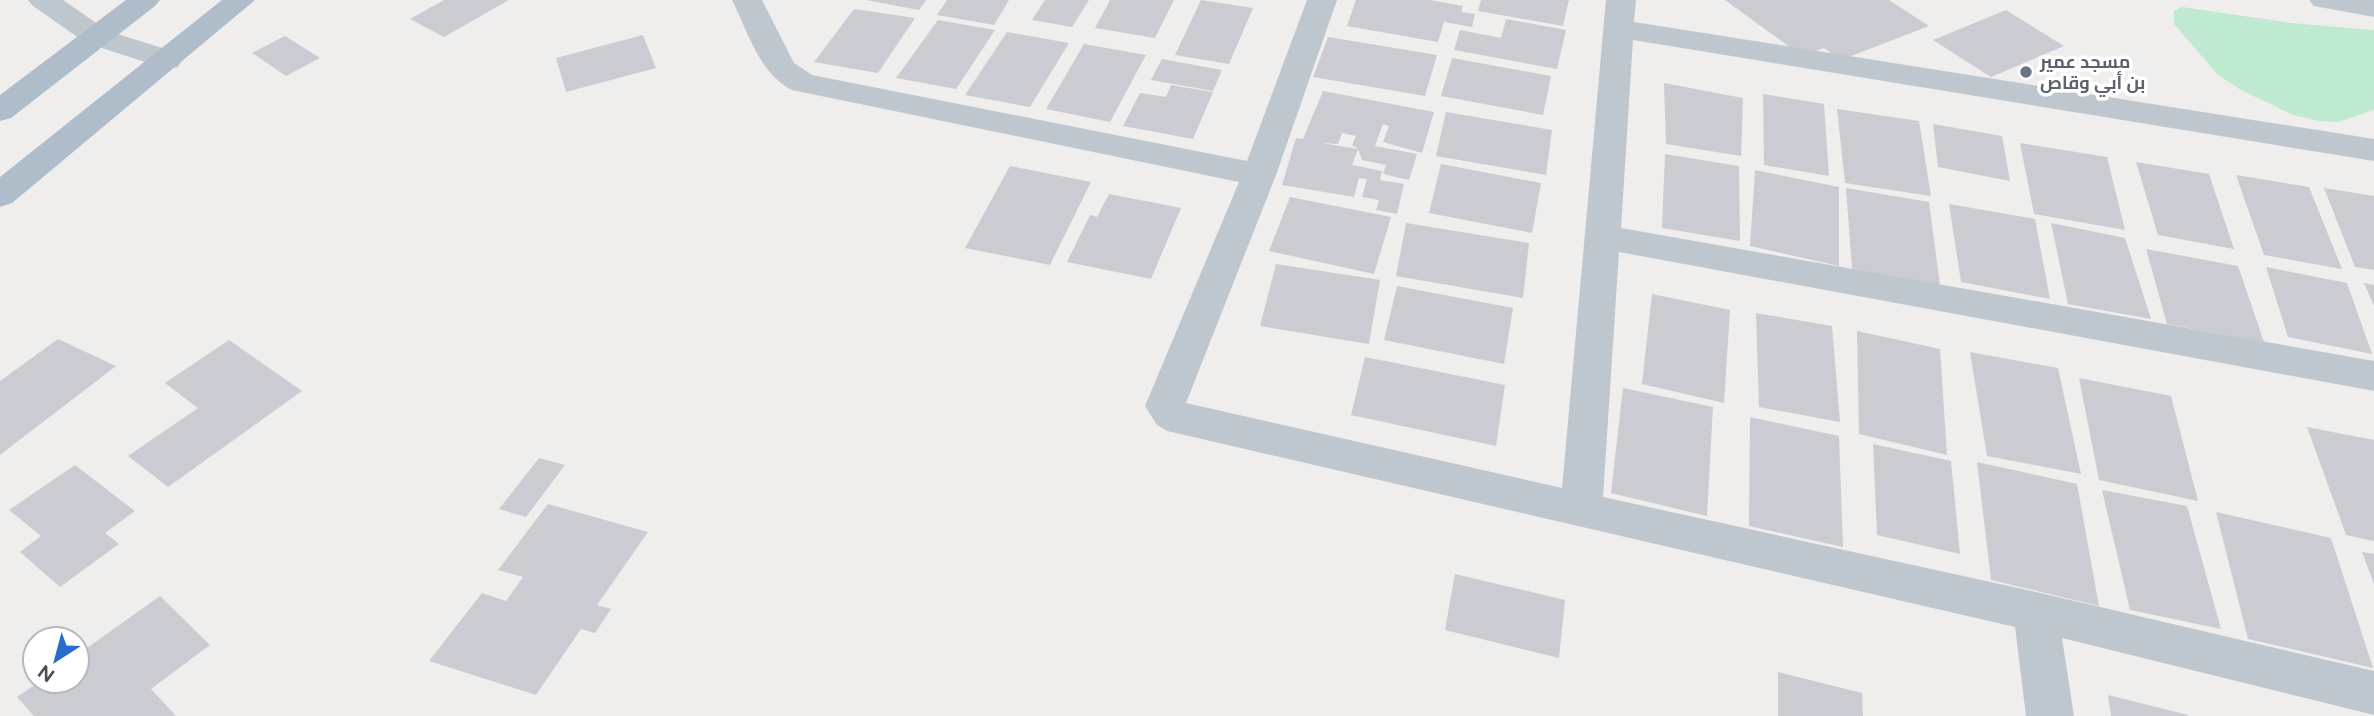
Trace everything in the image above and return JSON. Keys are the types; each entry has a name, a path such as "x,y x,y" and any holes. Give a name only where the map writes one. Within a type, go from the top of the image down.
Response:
{"main road":[{"path":"0,111 145,0"},
{"path":"0,195 240,0"}],"street":[{"path":"43,0 97,37 167,60"},
{"path":"747,0 781,68 789,76 803,83 1259,175"},
{"path":"1322,0 1259,175 1165,406 1171,414 1181,420 2036,612 2374,693"},
{"path":"2324,0 2374,8"},
{"path":"1581,511 1620,15 2374,150"},
{"path":"1604,237 2374,376"},
{"path":"2036,612 2050,716"}],"green space":[{"path":"2182,7 2291,23 2374,30 2374,110 2339,122 2319,121 2293,115 2241,90 2218,75 2174,24 2174,11"}],"building":[{"path":"444,0 509,0 444,37 410,19"},
{"path":"866,0 926,0 919,10"},
{"path":"947,0 1009,0 994,25 937,15"},
{"path":"1045,0 1089,0 1072,27 1032,20"},
{"path":"1110,0 1174,0 1155,38 1095,28"},
{"path":"1201,0 1253,8 1229,64 1175,55"},
{"path":"1356,0 1430,0 1463,6 1461,12 1475,14 1472,27 1444,22 1438,42 1347,26"},
{"path":"1481,0 1569,0 1563,26 1478,11"},
{"path":"1725,0 1889,0 1929,26 1841,60 1824,48 1802,56"},
{"path":"854,9 915,18 878,73 814,62"},
{"path":"2006,10 2064,46 1991,77 1933,40"},
{"path":"1506,19 1566,30 1557,69 1454,50 1460,30 1501,38"},
{"path":"938,20 995,30 956,89 896,78"},
{"path":"1007,32 1069,43 1030,107 965,95"},
{"path":"643,35 656,68 566,92 556,58"},
{"path":"285,36 320,58 286,76 252,53"},
{"path":"1328,37 1437,55 1425,96 1313,77"},
{"path":"1084,44 1146,55 1110,122 1046,109"},
{"path":"1452,58 1551,76 1543,115 1441,96"},
{"path":"1162,59 1222,70 1213,91 1151,80"},
{"path":"1664,83 1743,98 1741,156 1666,144"},
{"path":"1171,85 1213,92 1193,139 1123,126 1140,93 1166,97"},
{"path":"1323,91 1434,112 1422,153 1383,142 1389,126 1383,124 1375,146 1417,154 1409,180 1383,174 1386,165 1362,160 1358,149 1352,165 1382,171 1380,180 1404,184 1397,214 1376,210 1379,200 1362,197 1367,179 1359,178 1354,197 1282,185 1296,138 1303,139","holes":["1342,133 1356,136 1352,145 1358,149 1322,143 1338,144"]},
{"path":"1763,94 1824,104 1829,176 1764,165"},
{"path":"1837,109 1919,121 1931,196 1845,183"},
{"path":"1446,112 1552,130 1546,175 1436,156"},
{"path":"1933,124 2002,136 2010,181 1938,167"},
{"path":"2020,143 2107,157 2125,230 2034,214"},
{"path":"1665,154 1739,166 1740,241 1662,228"},
{"path":"2136,162 2209,174 2234,249 2158,235"},
{"path":"1441,164 1541,183 1532,233 1429,213"},
{"path":"1010,166 1091,182 1050,265 965,248"},
{"path":"1755,170 1839,187 1839,266 1750,246"},
{"path":"2236,175 2309,187 2342,269 2264,255"},
{"path":"1846,188 1929,202 1940,285 1852,269"},
{"path":"2324,188 2374,196 2374,270 2355,267"},
{"path":"1109,194 1181,208 1151,279 1067,262 1090,215 1097,217"},
{"path":"1290,197 1391,217 1374,274 1269,251"},
{"path":"1949,204 2035,219 2050,299 1961,282"},
{"path":"1406,223 1529,243 1523,298 1396,276"},
{"path":"2051,223 2125,238 2151,319 2068,304"},
{"path":"2146,249 2238,266 2264,342 2167,324"},
{"path":"1276,264 1380,280 1369,344 1260,326"},
{"path":"2266,267 2347,283 2372,354 2288,337"},
{"path":"2364,283 2374,285 2374,306"},
{"path":"1397,286 1513,308 1504,364 1384,340"},
{"path":"1652,294 1730,310 1724,403 1642,384"},
{"path":"1756,313 1832,326 1840,422 1759,407"},
{"path":"1857,331 1940,349 1947,455 1859,434"},
{"path":"58,339 116,366 0,455 0,381"},
{"path":"229,340 302,391 168,487 128,456 198,408 165,383"},
{"path":"1970,352 2058,368 2081,474 1987,456"},
{"path":"1365,357 1505,385 1496,446 1351,415"},
{"path":"2079,378 2171,396 2198,501 2099,480"},
{"path":"1623,388 1713,407 1707,516 1611,493"},
{"path":"1750,417 1839,436 1843,547 1749,526"},
{"path":"2307,427 2374,440 2374,541 2346,535"},
{"path":"1873,444 1951,461 1960,554 1877,535"},
{"path":"539,458 565,465 526,517 499,509"},
{"path":"1977,462 2077,484 2099,606 1991,580"},
{"path":"75,465 135,511 105,533 119,544 60,587 20,552 41,536 9,510"},
{"path":"2102,490 2187,506 2221,629 2130,610"},
{"path":"548,504 648,532 597,605 611,609 595,633 581,629 536,695 429,661 482,593 506,601 523,577 498,570"},
{"path":"2216,512 2331,538 2373,668 2248,639"},
{"path":"2362,552 2374,554 2374,584"},
{"path":"1455,574 1565,600 1559,658 1445,630"},
{"path":"160,596 210,645 151,689 176,716 34,716 17,697 21,694 91,695 91,645"},
{"path":"1778,672 1862,693 1863,716 1778,716"},
{"path":"2108,695 2188,715 2188,716 2111,716"}],"place":[{"name":"مسجد عمير بن أبي وقاص","path":"2026,72"}]}
